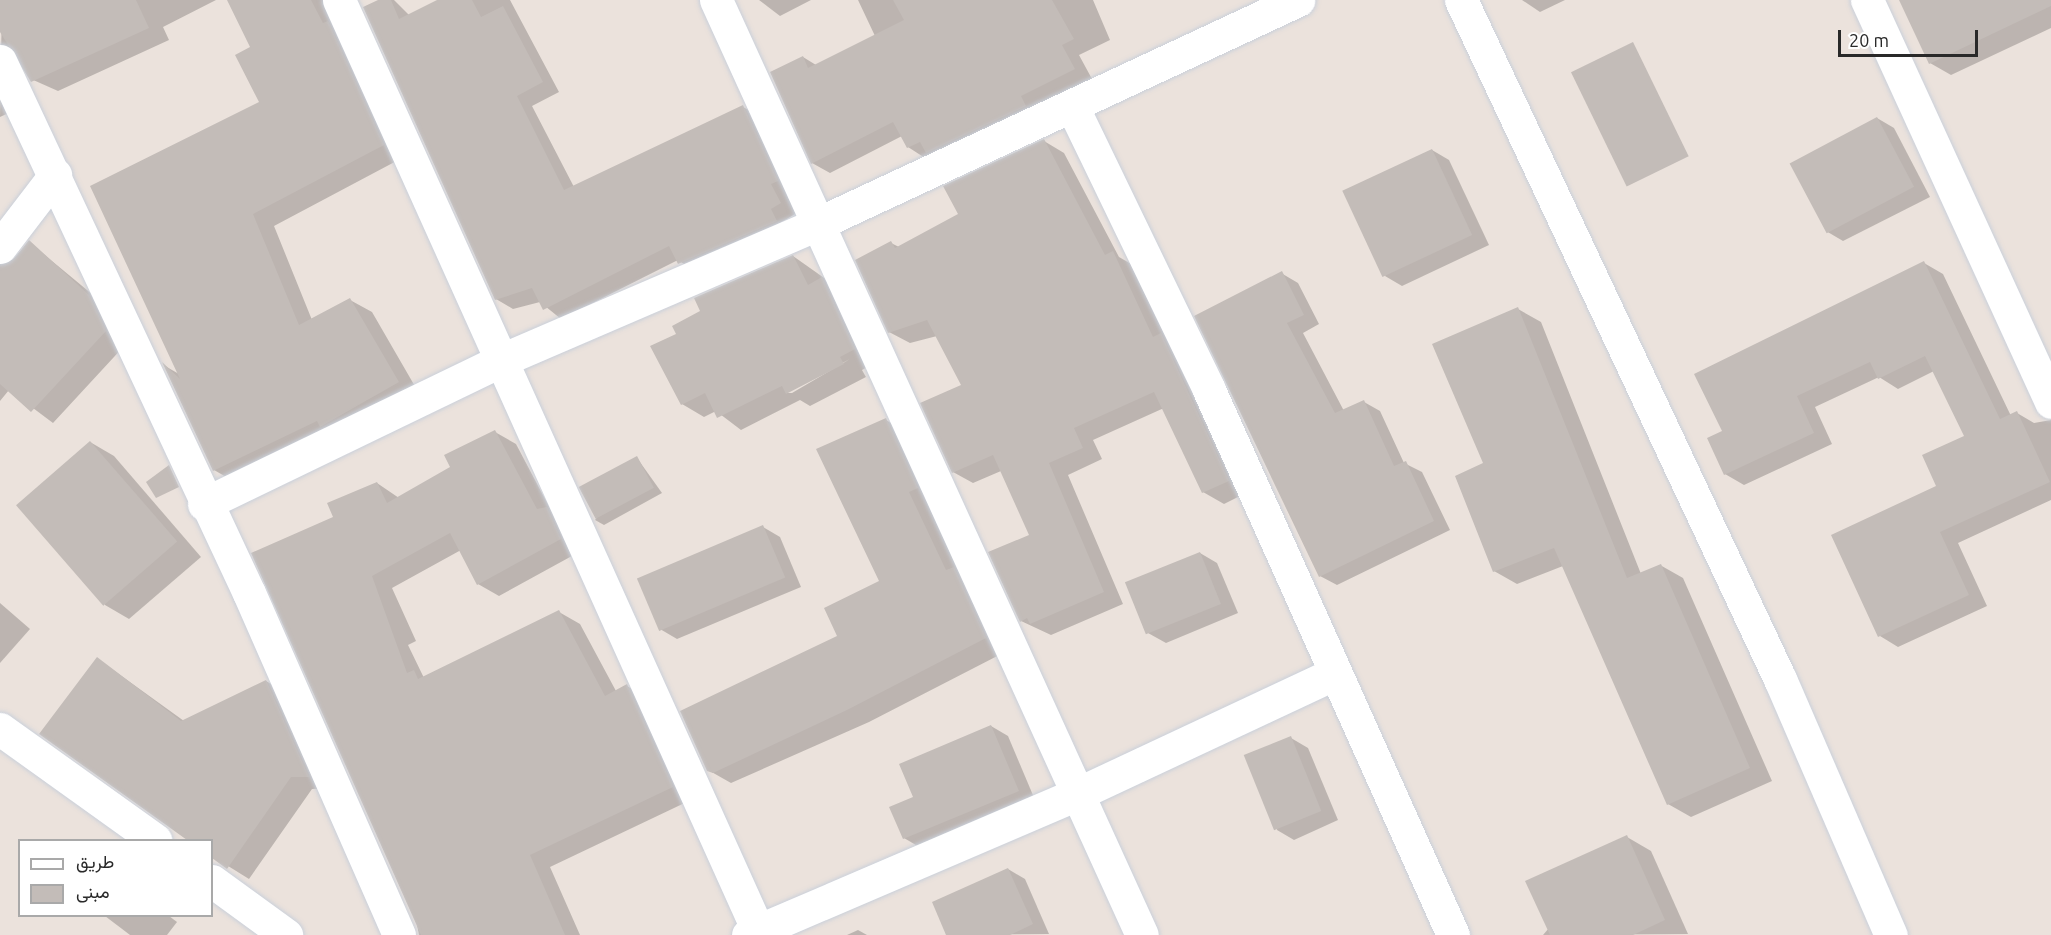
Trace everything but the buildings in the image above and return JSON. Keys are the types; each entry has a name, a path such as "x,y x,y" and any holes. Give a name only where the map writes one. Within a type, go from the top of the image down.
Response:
{"street":[{"path":"339,0 504,359 756,933 1077,794 1333,674"},
{"path":"716,0 817,224 996,604 1077,794 1142,935"},
{"path":"204,504 504,359 817,224 1298,0"},
{"path":"1461,0 1780,679 1891,935"},
{"path":"1868,0 2041,351 2051,402"},
{"path":"0,61 55,175 204,504 249,593 399,935"},
{"path":"1072,106 1209,390 1333,674 1453,935"},
{"path":"0,247 55,175"},
{"path":"0,729 154,839"},
{"path":"213,882 286,935"}]}
